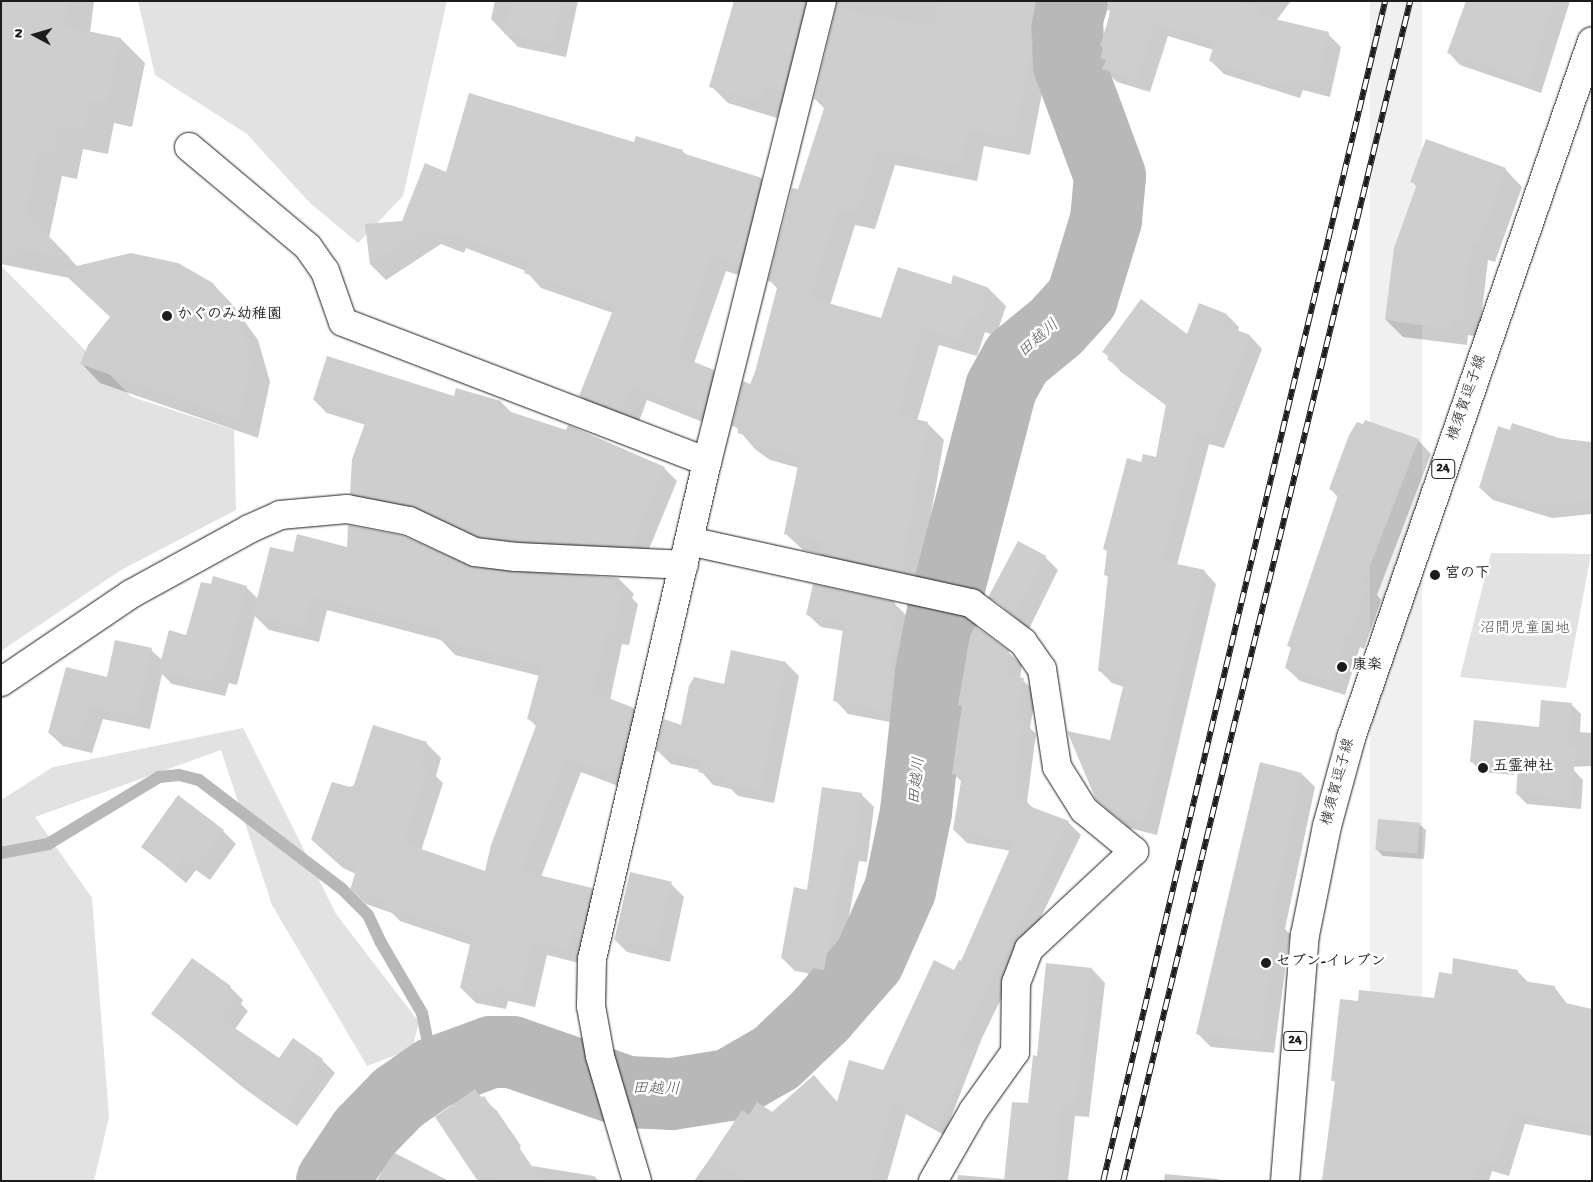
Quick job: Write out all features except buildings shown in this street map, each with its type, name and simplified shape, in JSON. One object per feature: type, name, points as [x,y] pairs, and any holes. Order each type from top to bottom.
[{"type":"street","points":[[637,1181],[600,1056],[591,1006],[592,958],[707,462],[822,1]]},
{"type":"street","name":"横須賀逗子線","points":[[1284,1181],[1299,992],[1310,901],[1351,738],[1592,41]]},
{"type":"street","points":[[189,147],[308,246],[325,270],[343,322],[707,462]]},
{"type":"street","points":[[1,682],[130,594],[248,529],[280,516],[347,508],[409,521],[475,552],[516,558],[686,553],[918,591],[971,603],[1023,642],[1042,670],[1057,767],[1084,810],[1134,851],[1029,949],[1016,982],[1016,1052],[973,1111],[933,1181]]},
{"type":"shaded area","points":[[1370,1],[1422,1],[1422,1181],[1370,1181]]},
{"type":"green space","points":[[138,1],[447,1],[403,196],[358,243],[309,202],[247,134],[155,75]]},
{"type":"green space","points":[[1,266],[132,397],[234,430],[236,510],[121,570],[1,651]]},
{"type":"green space","name":"沼間児童園地","points":[[1491,553],[1591,554],[1566,688],[1460,677]]},
{"type":"green space","points":[[243,728],[336,914],[419,1022],[412,1049],[367,1066],[272,905],[221,750],[35,817],[92,898],[109,1117],[94,1181],[1,1181],[1,800],[53,767]]},
{"type":"waterway","name":"田越川","points":[[332,1181],[364,1133],[398,1098],[434,1073],[491,1052],[512,1052],[627,1092],[672,1094],[729,1085],[776,1058],[821,1015],[869,960],[900,890],[916,812],[931,673],[943,611],[1001,388],[1017,359],[1056,327],[1082,298],[1106,220],[1110,176],[1069,65],[1067,19],[1072,1]]},
{"type":"waterway","points":[[1,853],[48,844],[159,777],[179,775],[199,780],[341,888],[368,915],[380,941],[422,1013],[434,1073]]},
{"type":"railway","points":[[1103,1181],[1385,1]]},
{"type":"railway","points":[[1123,1181],[1410,1]]},
{"type":"place","name":"かぐのみ幼稚園","points":[[167,316]]},
{"type":"place","name":"宮の下","points":[[1435,575]]},
{"type":"place","name":"康楽","points":[[1342,667]]},
{"type":"place","name":"五霊神社","points":[[1483,768]]},
{"type":"place","name":"セブン-イレブン","points":[[1266,963]]}]
